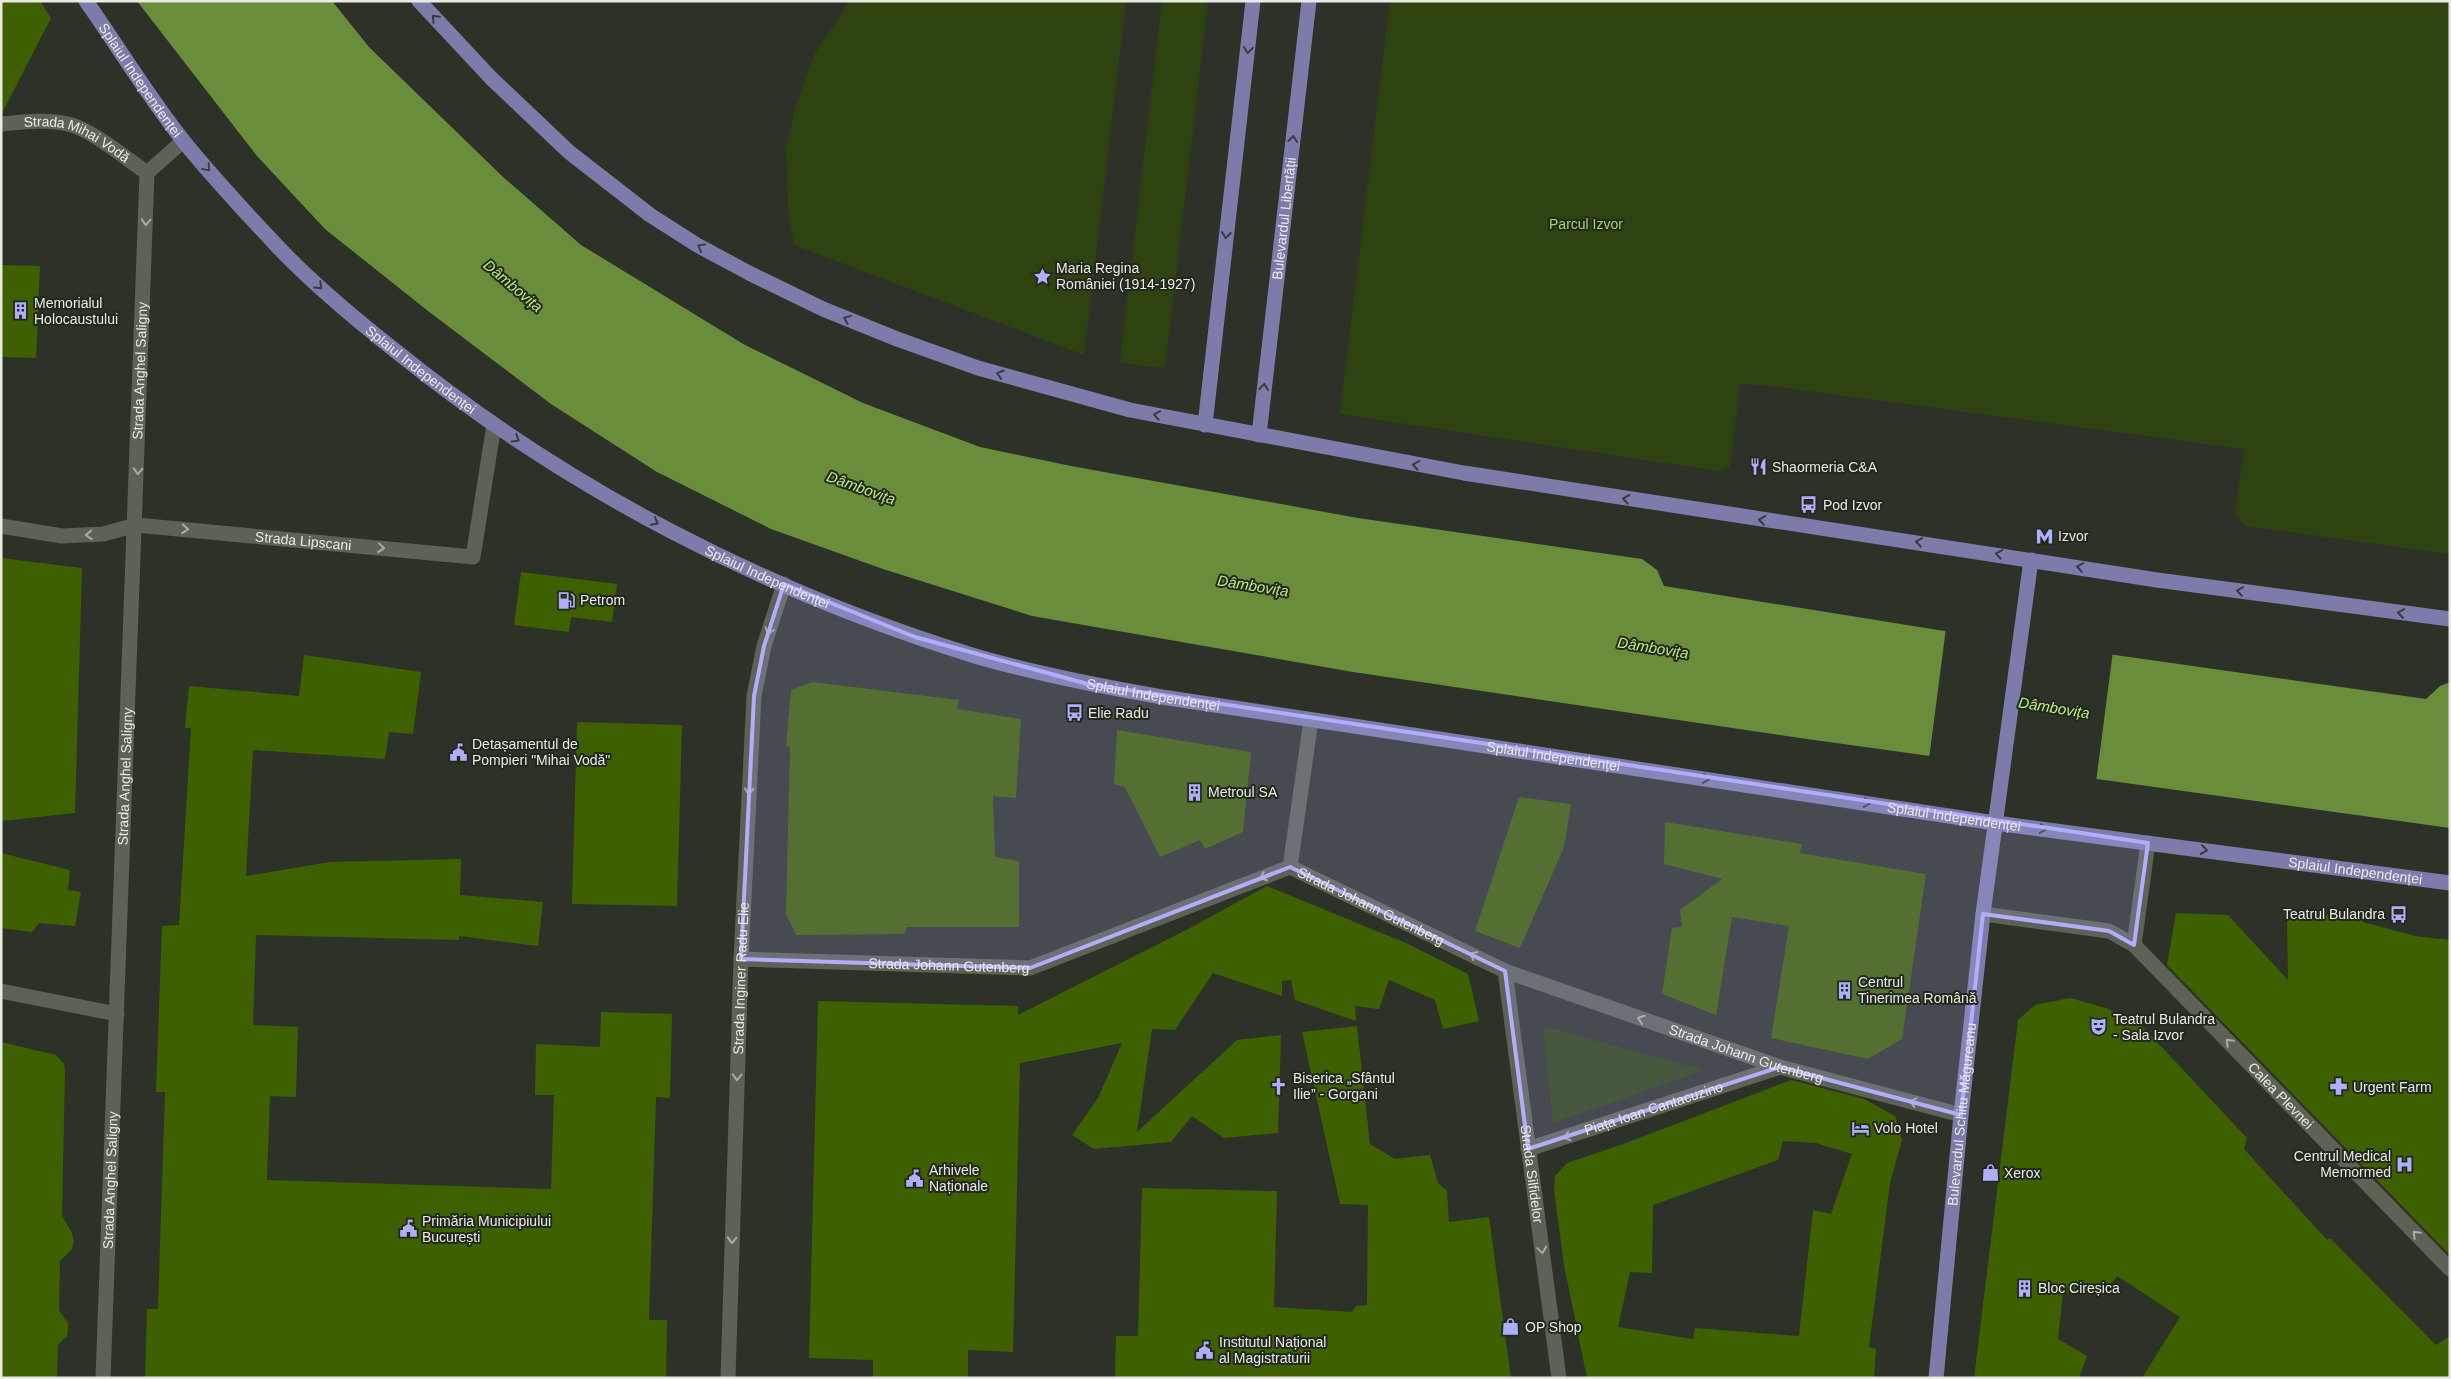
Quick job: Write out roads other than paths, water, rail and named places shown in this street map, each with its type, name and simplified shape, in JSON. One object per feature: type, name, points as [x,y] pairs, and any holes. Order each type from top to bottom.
[{"type":"main road","name":"Splaiul Independenței","points":[[86,1],[184,141],[274,243],[334,301],[439,386],[494,425],[623,505],[705,548],[784,584],[915,636],[1033,671],[1088,684],[1310,720],[1995,823],[2450,883]]},
{"type":"main road","points":[[419,1],[491,78],[569,152],[650,215],[696,245],[823,309],[897,339],[978,368],[1067,394],[1205,425],[1464,473],[2157,580],[2450,619]]},
{"type":"main road","points":[[1205,425],[1253,1]]},
{"type":"main road","name":"Bulevardul Libertății","points":[[1258,435],[1309,1]]},
{"type":"main road","name":"Bulevardul Schitu Măgureanu","points":[[1936,1378],[1960,1115],[1983,914],[2031,560]]},
{"type":"street","name":"Strada Mihai Vodă","points":[[1,124],[53,121],[70,124],[85,131],[148,173]]},
{"type":"street","points":[[148,173],[184,141]]},
{"type":"street","name":"Strada Anghel Saligny","points":[[104,1378],[148,173]]},
{"type":"street","name":"Strada Lipscani","points":[[1,526],[62,536],[103,534],[136,525],[473,557],[494,425]]},
{"type":"street","name":"Strada Inginer Radu Elie","points":[[728,1378],[741,959],[754,696],[764,646],[784,584]]},
{"type":"street","points":[[1290,867],[1310,720]]},
{"type":"street","points":[[2134,944],[2148,842]]},
{"type":"street","name":"Strada Johann Gutenberg","points":[[741,959],[1030,968],[1290,867],[1505,971],[1780,1067],[1960,1115]]},
{"type":"street","name":"Calea Plevnei","points":[[1983,914],[2109,931],[2134,944],[2450,1268]]},
{"type":"street","name":"Strada Silfidelor","points":[[1505,971],[1559,1378]]},
{"type":"street","points":[[1,991],[117,1014]]},
{"type":"street","name":"Piața Ioan Cantacuzino","points":[[1528,1149],[1780,1067]]},
{"type":"water","name":"Dâmbovița","points":[[137,1],[332,1],[369,47],[503,177],[581,245],[745,345],[863,403],[980,447],[1071,466],[1358,518],[1642,559],[1657,570],[1664,586],[1938,630],[2426,699],[2440,686],[2450,682],[2450,828],[1800,738],[1353,672],[1032,616],[883,569],[771,529],[657,472],[551,404],[428,311],[325,229],[257,156]]},
{"type":"place","name":"Maria Regina României (1914-1927)","points":[[1042,276]]},
{"type":"place","name":"Memorialul Holocaustului","points":[[20,311]]},
{"type":"place","name":"Shaormeria C&A","points":[[1758,467]]},
{"type":"place","name":"Pod Izvor","points":[[1809,505]]},
{"type":"place","name":"Izvor","points":[[2044,536]]},
{"type":"place","name":"Petrom","points":[[566,600]]},
{"type":"place","name":"Elie Radu","points":[[1074,713]]},
{"type":"place","name":"Detașamentul de Pompieri \"Mihai Vodă\"","points":[[458,752]]},
{"type":"place","name":"Metroul SA","points":[[1194,792]]},
{"type":"place","name":"Teatrul Bulandra","points":[[2399,914]]},
{"type":"place","name":"Centrul Tinerimea Română","points":[[1844,990]]},
{"type":"place","name":"Teatrul Bulandra - Sala Izvor","points":[[2099,1027]]},
{"type":"place","name":"Biserica „Sfântul Ilie” - Gorgani","points":[[1279,1086]]},
{"type":"place","name":"Urgent Farm","points":[[2339,1087]]},
{"type":"place","name":"Volo Hotel","points":[[1860,1128]]},
{"type":"place","name":"Centrul Medical Memormed","points":[[2405,1164]]},
{"type":"place","name":"Xerox","points":[[1990,1173]]},
{"type":"place","name":"Arhivele Naționale","points":[[915,1178]]},
{"type":"place","name":"Primăria Municipiului București","points":[[408,1229]]},
{"type":"place","name":"Bloc Cireșica","points":[[2024,1288]]},
{"type":"place","name":"OP Shop","points":[[1511,1327]]},
{"type":"place","name":"Institutul Național al Magistraturii","points":[[1205,1350]]},
{"type":"park label","name":"Parcul Izvor","points":[[1586,224]]}]
